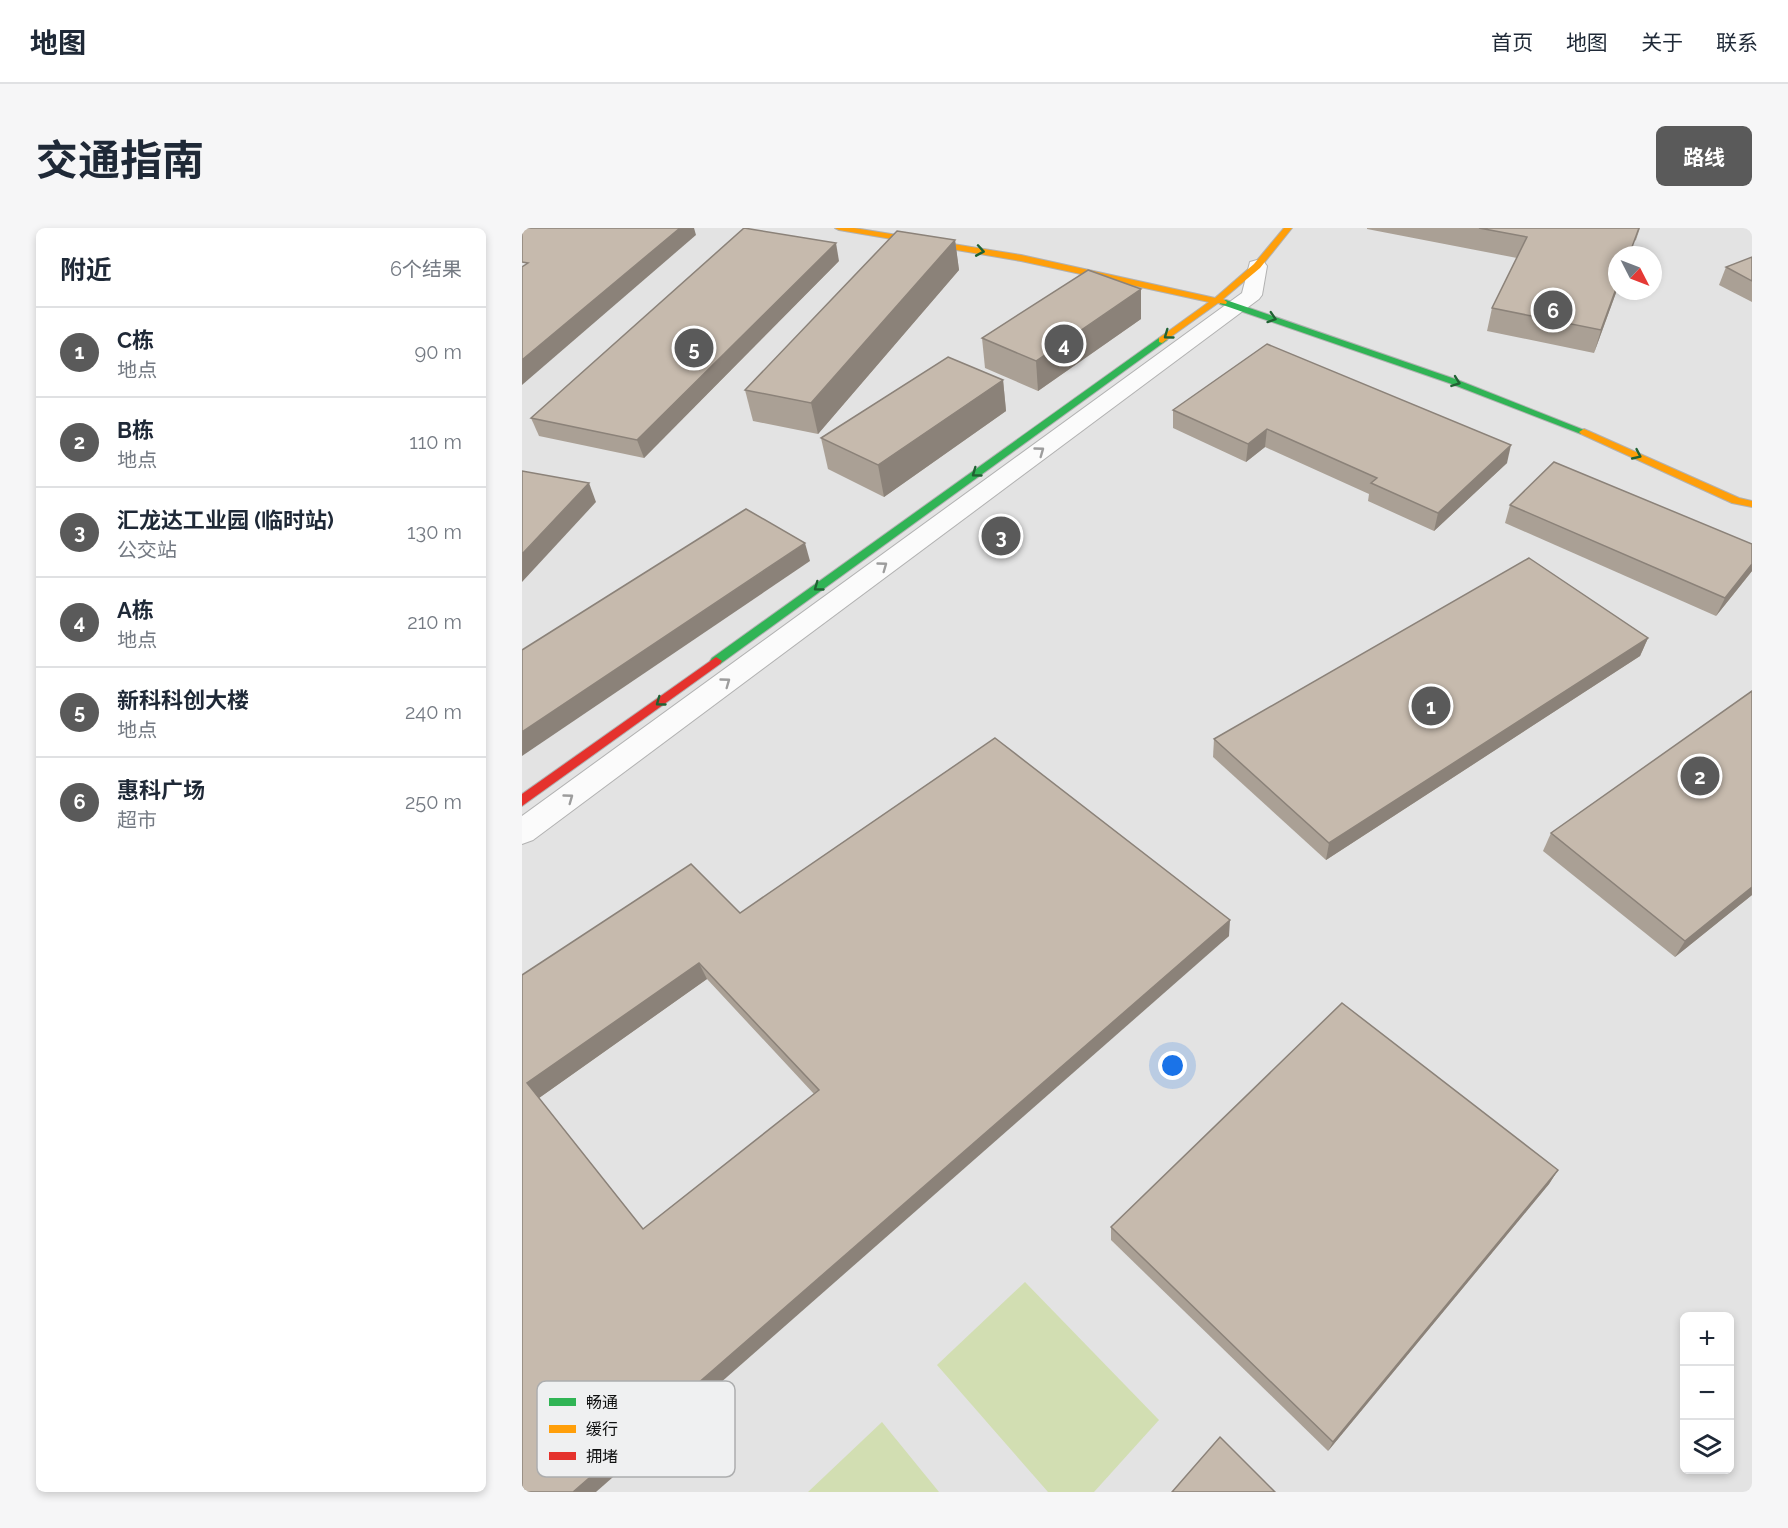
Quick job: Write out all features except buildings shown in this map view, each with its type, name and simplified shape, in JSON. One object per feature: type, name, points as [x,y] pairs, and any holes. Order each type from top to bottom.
[{"type":"street","points":[[840,228],[1239,298]]},
{"type":"street","points":[[924,228],[1057,252]]},
{"type":"street","points":[[522,832],[1239,298],[1257,266],[1288,228]]},
{"type":"street","points":[[1210,284],[1239,298],[1540,414],[1736,501],[1752,504]]},
{"type":"street","points":[[522,801],[1239,298]]},
{"type":"green space","points":[[1025,1282],[1159,1420],[1094,1492],[1048,1492],[937,1365]]},
{"type":"green space","points":[[882,1422],[939,1492],[808,1492]]},
{"type":"traffic: fast","points":[[1223,302],[1452,381],[1584,432]]},
{"type":"traffic: fast","points":[[716,661],[1162,340]]},
{"type":"traffic: slow","points":[[839,228],[1021,258],[1223,302]]},
{"type":"traffic: slow","points":[[1162,340],[1232,289],[1257,266],[1288,228]]},
{"type":"traffic: slow","points":[[1584,432],[1736,501],[1752,504]]},
{"type":"traffic: jam","points":[[522,801],[716,661]]},
{"type":"place","name":"惠科广场","points":[[1553,310]]},
{"type":"place","name":"A栋","points":[[1064,344]]},
{"type":"place","name":"新科科创大楼","points":[[694,348]]},
{"type":"place","name":"汇龙达工业园 (临时站)","points":[[1001,536]]},
{"type":"place","name":"C栋","points":[[1431,706]]},
{"type":"place","name":"B栋","points":[[1700,776]]}]
